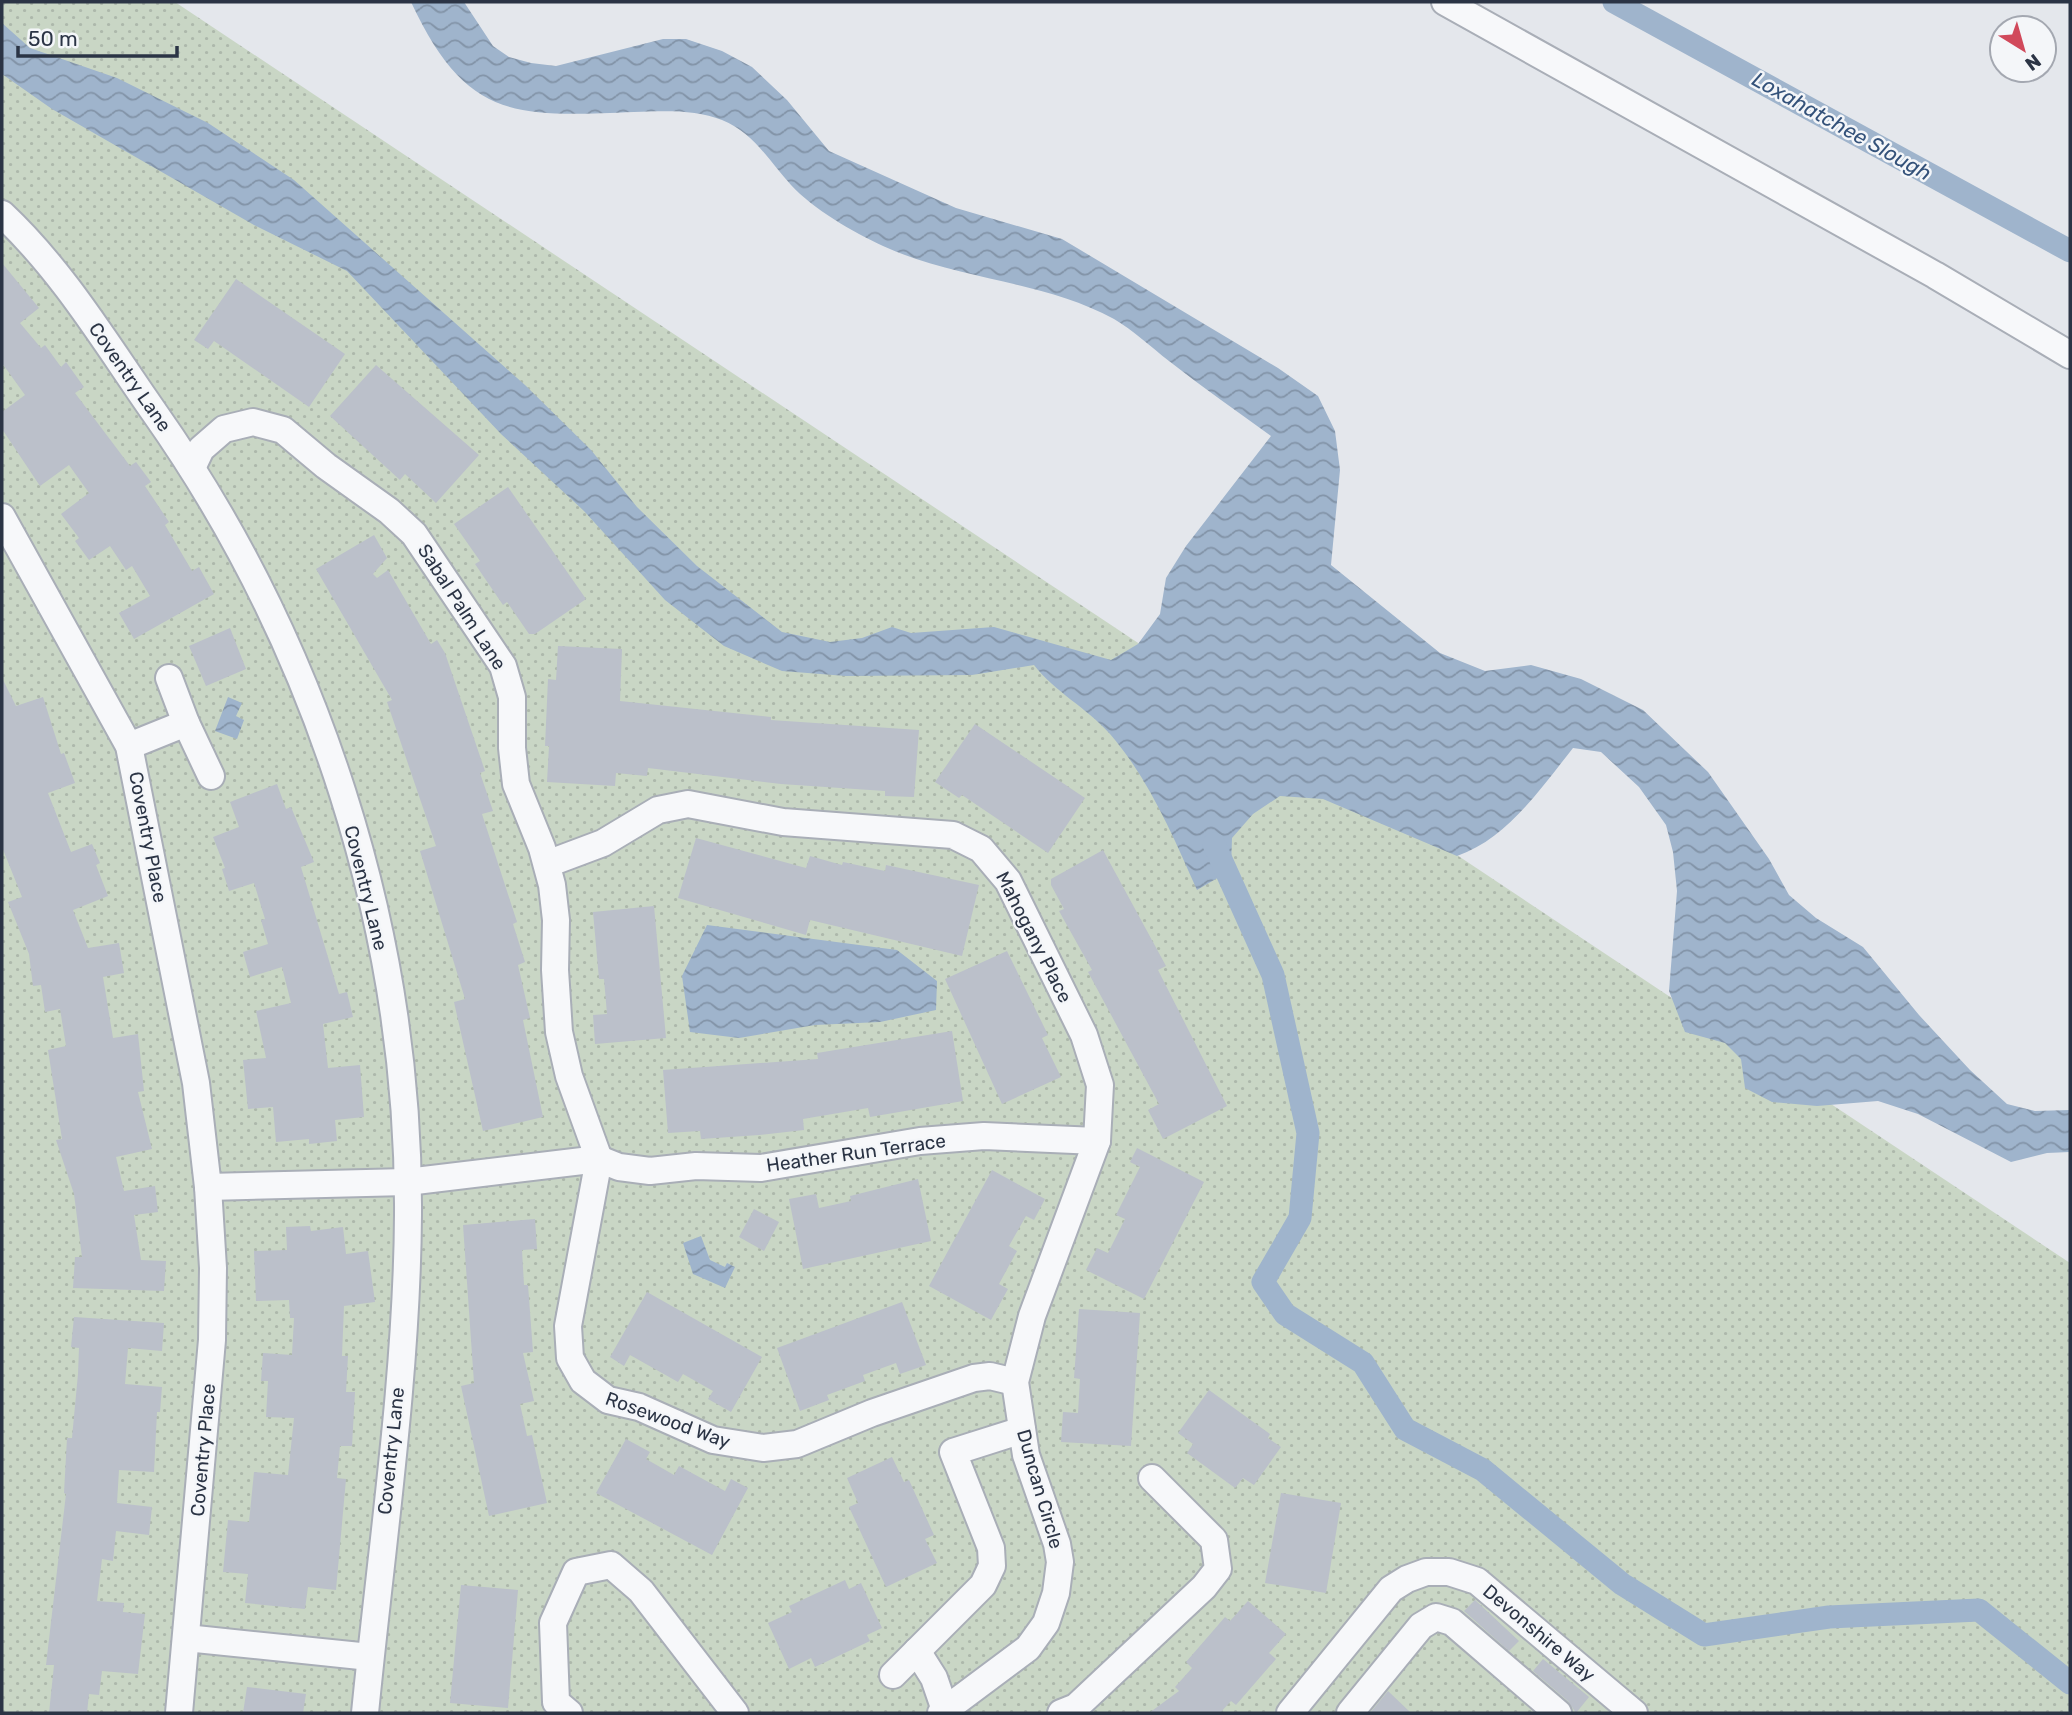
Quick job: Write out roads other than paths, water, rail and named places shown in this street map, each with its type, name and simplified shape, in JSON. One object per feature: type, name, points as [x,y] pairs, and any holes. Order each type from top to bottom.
[{"type":"street","points":[[1445,2],[1935,275],[2070,355]]},
{"type":"street","name":"Coventry Lane","points":[[2,215],[55,271],[192,468],[245,560],[282,635],[314,712],[342,792],[365,873],[383,955],[396,1037],[407,1182],[404,1320],[365,1713]]},
{"type":"street","name":"Sabal Palm Lane","points":[[192,468],[201,449],[224,429],[246,422],[268,424],[283,430],[326,466],[389,511],[414,534],[503,666],[512,697],[512,748],[516,784],[547,864],[556,920],[555,981],[559,1031],[569,1076],[599,1159]]},
{"type":"street","name":"Coventry Place","points":[[2,517],[129,746],[177,978],[195,1083],[208,1187],[213,1268],[212,1340],[179,1713]]},
{"type":"street","points":[[169,678],[186,723],[211,776]]},
{"type":"street","points":[[129,746],[186,723]]},
{"type":"street","name":"Mahogany Place","points":[[547,864],[603,843],[658,810],[688,804],[783,822],[937,832],[968,841],[993,859],[1008,881],[1087,1043],[1100,1085],[1097,1140],[1032,1316],[1015,1382]]},
{"type":"street","name":"Heather Run Terrace","points":[[407,1182],[599,1159],[619,1167],[650,1171],[696,1166],[761,1168],[920,1141],[984,1136],[1097,1140]]},
{"type":"street","name":"Rosewood Way","points":[[599,1159],[567,1342],[570,1357],[583,1381],[608,1399],[639,1407],[713,1440],[764,1448],[797,1444],[884,1408],[974,1378],[990,1376],[1015,1382]]},
{"type":"street","points":[[208,1187],[407,1182]]},
{"type":"street","name":"Duncan Circle","points":[[943,1712],[1028,1648],[1046,1623],[1056,1593],[1060,1562],[1057,1544],[1051,1520],[1032,1476],[1015,1382]]},
{"type":"street","points":[[893,1675],[983,1585],[992,1566],[991,1548],[953,1452],[1022,1430]]},
{"type":"street","points":[[1061,1713],[1076,1707],[1204,1587],[1218,1569],[1214,1540],[1152,1478]]},
{"type":"street","points":[[569,1713],[556,1702],[553,1623],[576,1572],[611,1565],[640,1591],[733,1712]]},
{"type":"street","name":"Devonshire Way","points":[[1290,1713],[1384,1596],[1406,1579],[1426,1572],[1449,1572],[1477,1581],[1618,1709]]},
{"type":"street","points":[[1350,1713],[1421,1626],[1436,1617],[1452,1622],[1558,1713]]},
{"type":"street","points":[[186,1639],[370,1657]]},
{"type":"street","points":[[918,1651],[934,1678],[943,1712]]},
{"type":"water","points":[[411,2],[464,2],[493,46],[509,57],[531,63],[556,66],[663,39],[686,39],[722,51],[752,67],[787,100],[829,151],[956,208],[1062,239],[1278,368],[1318,396],[1335,431],[1340,470],[1331,565],[1440,653],[1485,671],[1531,665],[1581,679],[1643,710],[1708,772],[1769,859],[1789,895],[1816,918],[1863,947],[1919,1015],[1970,1070],[2007,1104],[2035,1111],[2070,1110],[2070,1152],[2047,1153],[2011,1162],[1918,1114],[1878,1101],[1817,1106],[1772,1102],[1745,1088],[1741,1059],[1725,1043],[1685,1032],[1669,991],[1677,891],[1673,852],[1666,825],[1639,787],[1601,752],[1573,748],[1522,811],[1507,825],[1492,838],[1457,856],[1323,799],[1280,796],[1253,814],[1232,838],[1231,870],[1197,890],[1159,809],[1124,751],[1101,725],[1052,684],[1034,665],[972,675],[846,676],[782,671],[724,646],[665,600],[584,511],[501,434],[347,271],[254,225],[52,109],[2,74],[2,23],[30,48],[117,78],[208,123],[294,180],[525,385],[591,450],[637,507],[697,566],[782,632],[830,642],[862,638],[892,627],[911,633],[994,627],[1111,660],[1138,644],[1160,614],[1166,578],[1186,546],[1271,436],[1114,319],[1058,296],[911,257],[847,227],[800,194],[752,140],[722,120],[701,114],[656,111],[557,114],[526,111],[498,103],[474,90],[452,70],[431,41]]},
{"type":"water","points":[[228,697],[242,703],[236,716],[244,720],[237,739],[215,731]]},
{"type":"water","points":[[707,925],[897,950],[937,981],[936,1010],[880,1022],[815,1025],[739,1038],[690,1032],[682,976]]},
{"type":"water","points":[[701,1236],[710,1260],[725,1267],[727,1263],[735,1267],[725,1288],[693,1274],[683,1243]]},
{"type":"waterway","name":"Loxahatchee Slough","points":[[1614,2],[2070,251]]},
{"type":"waterway","points":[[1214,844],[1273,975],[1308,1133],[1300,1218],[1263,1282],[1285,1314],[1363,1363],[1405,1429],[1483,1470],[1622,1584],[1704,1635],[1829,1617],[1979,1610],[2070,1683]]}]
